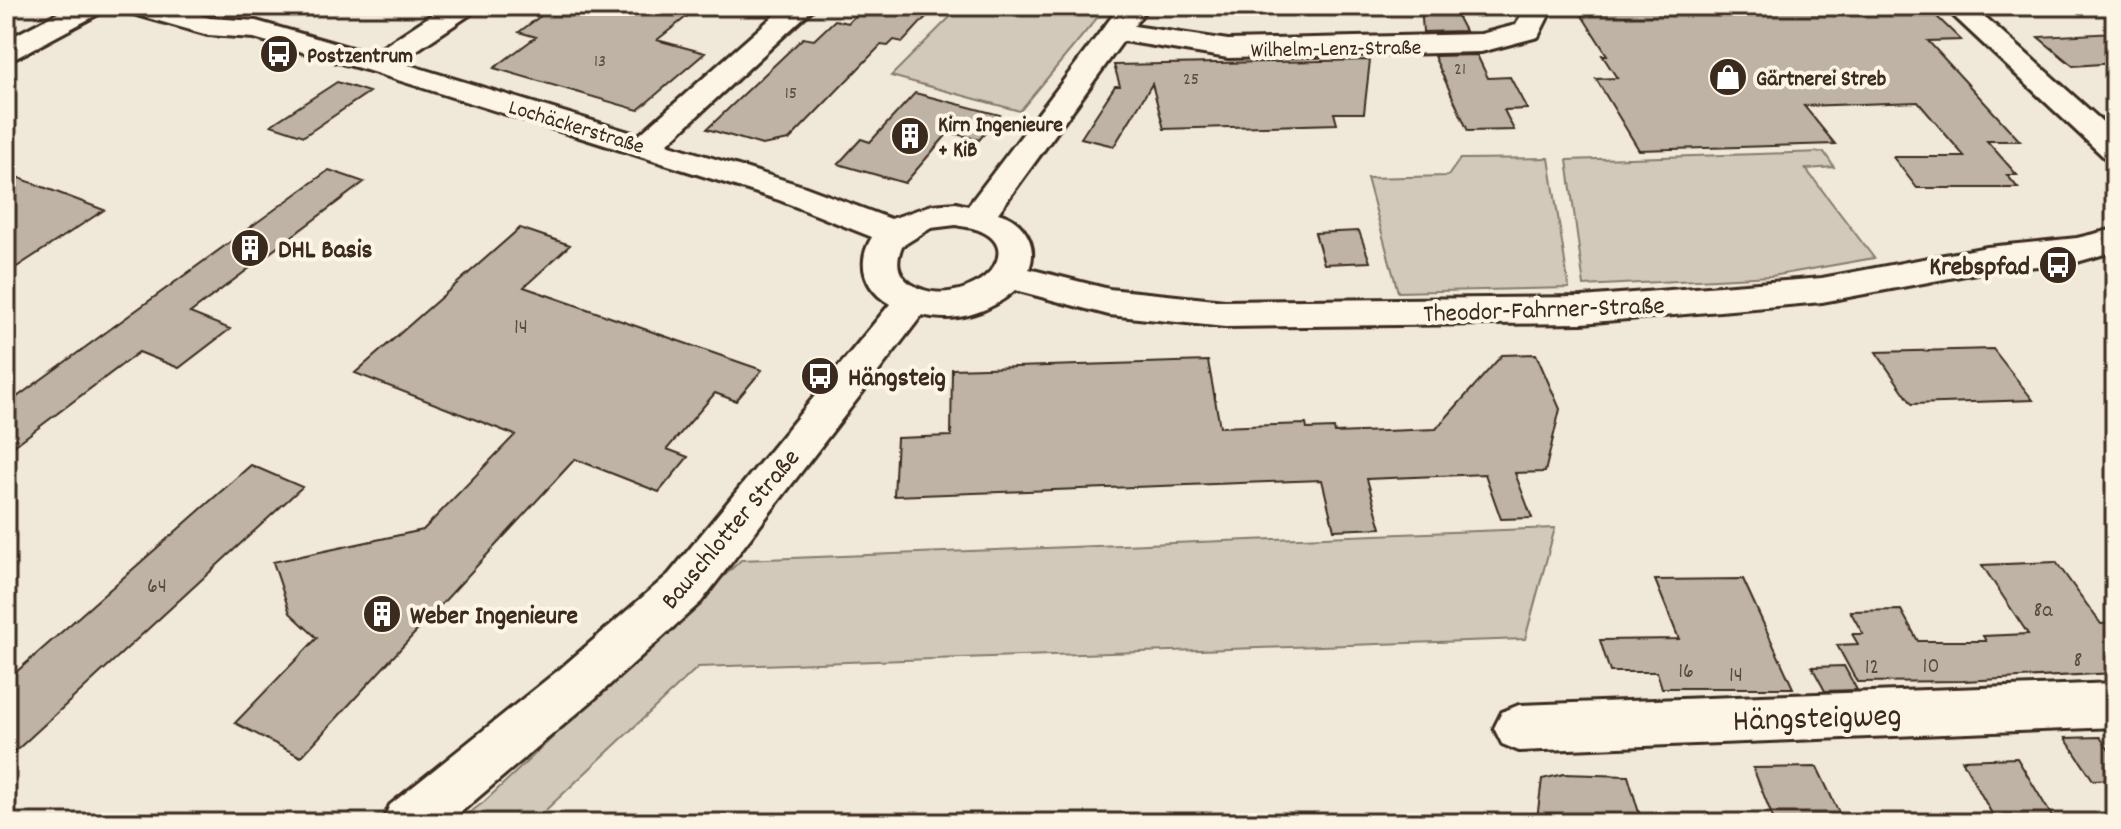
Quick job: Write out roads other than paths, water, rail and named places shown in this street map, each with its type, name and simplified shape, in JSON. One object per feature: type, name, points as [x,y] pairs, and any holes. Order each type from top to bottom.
[{"type":"street","points":[[6,52],[92,6]]},
{"type":"street","name":"Lochäckerstraße","points":[[137,6],[208,26],[256,30],[376,64],[791,193],[894,233]]},
{"type":"street","name":"Lochäckerstraße","points":[[211,6],[235,15],[256,30]]},
{"type":"street","points":[[376,64],[464,6]]},
{"type":"street","points":[[646,146],[802,6]]},
{"type":"street","name":"Wilhelm-Lenz-Straße","points":[[1126,18],[1183,44],[1228,49],[1481,43],[1528,31],[1535,15],[1534,6]]},
{"type":"street","points":[[1957,6],[2115,150]]},
{"type":"street","points":[[977,217],[1126,18]]},
{"type":"street","points":[[935,215],[977,217],[1002,228],[1013,240],[1017,262],[1010,276],[991,293],[963,303],[942,305],[914,300],[891,287],[881,270],[881,252],[894,233],[916,220],[935,215]]},
{"type":"street","name":"Theodor-Fahrner-Straße","points":[[1010,276],[1109,302],[1225,314],[1582,310],[1822,290],[1987,259],[2077,250],[2115,240]]},
{"type":"street","name":"Theodor-Fahrner-Straße","points":[[2077,250],[2115,256]]},
{"type":"street","name":"Bauschlotter Straße","points":[[408,823],[577,684],[685,588],[914,300]]},
{"type":"street","name":"Hängsteigweg","points":[[1519,728],[2115,705]]},
{"type":"place","name":"Postzentrum","points":[[279,54]]},
{"type":"place","name":"Gärtnerei Streb","points":[[1728,77]]},
{"type":"place","name":"Kirn Ingenieure + KiB","points":[[910,136]]},
{"type":"place","name":"DHL Basis","points":[[250,248]]},
{"type":"place","name":"Krebspfad","points":[[2058,265]]},
{"type":"place","name":"Hängsteig","points":[[820,376]]},
{"type":"place","name":"Weber Ingenieure","points":[[382,614]]}]
